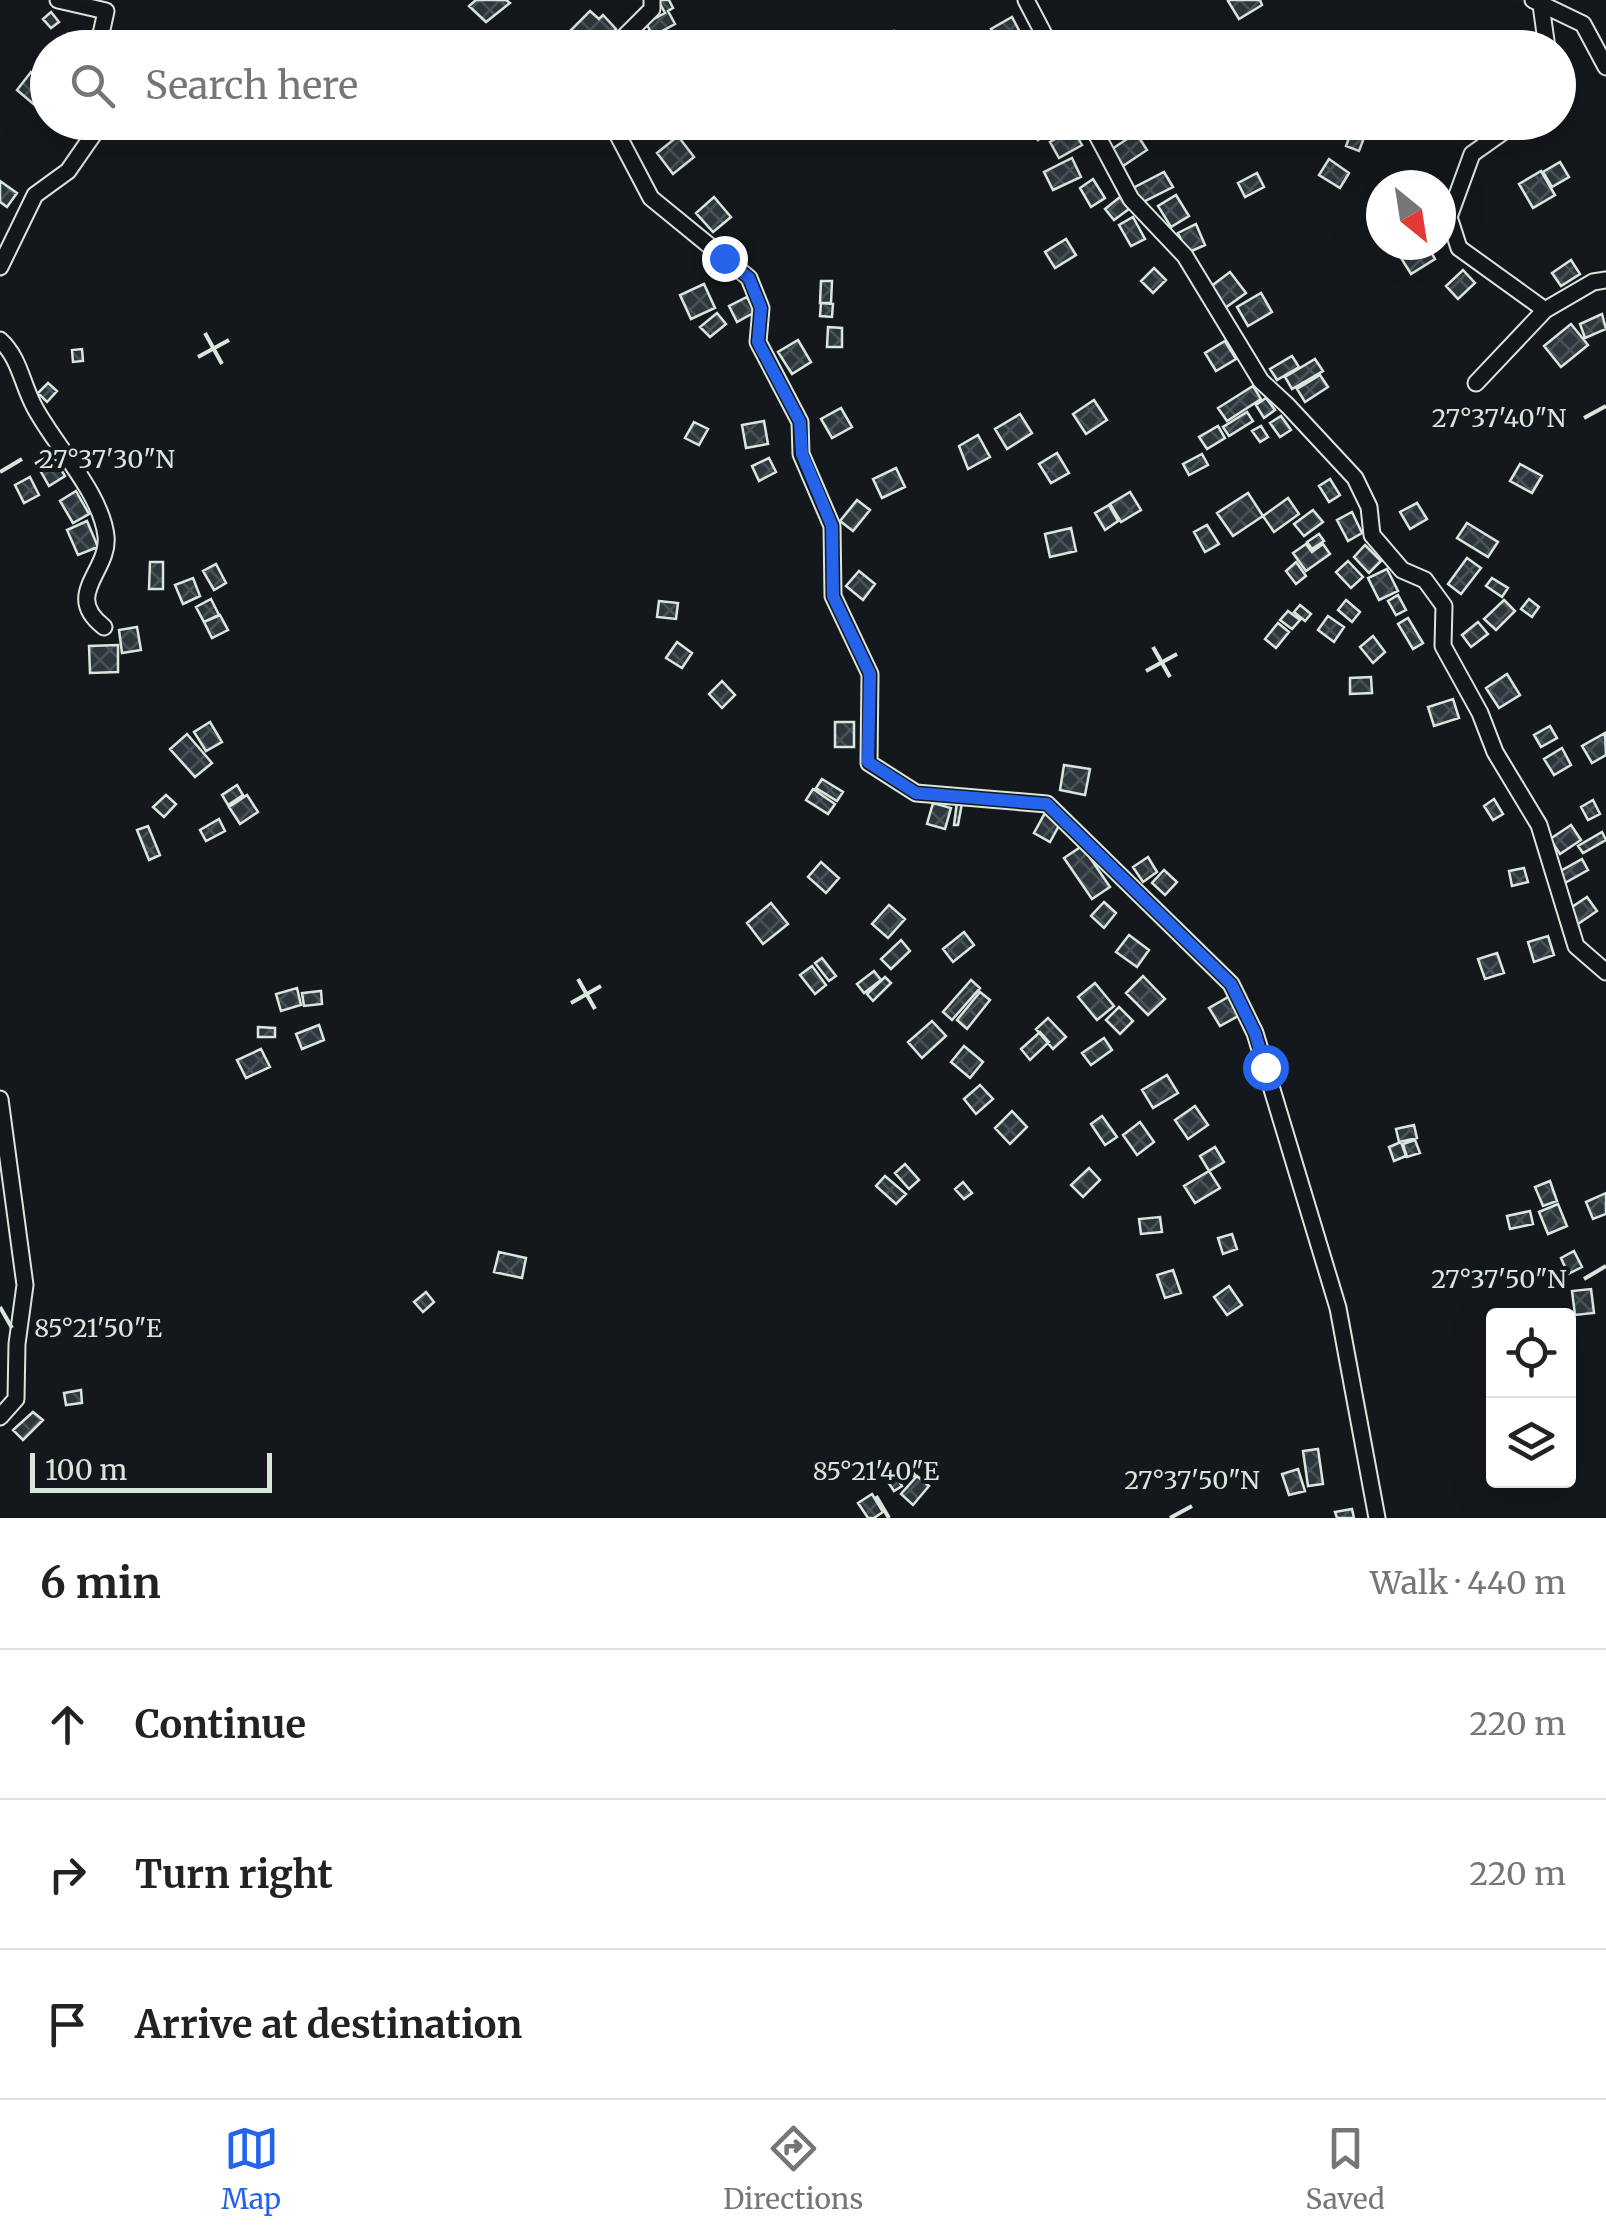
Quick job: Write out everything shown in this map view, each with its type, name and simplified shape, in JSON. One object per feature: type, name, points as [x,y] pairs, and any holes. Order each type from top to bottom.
[{"type":"street","points":[[58,0],[106,10],[102,30]]},
{"type":"street","points":[[631,30],[652,9],[652,0]]},
{"type":"street","points":[[1026,0],[1042,30]]},
{"type":"street","points":[[1537,3],[1543,30]]},
{"type":"street","points":[[1537,3],[1583,24],[1606,67]]},
{"type":"street","points":[[0,267],[35,195],[68,171],[90,140]]},
{"type":"street","points":[[620,140],[651,198],[749,278],[761,308],[758,342],[800,422],[802,454],[832,526],[833,596],[870,674],[868,762],[916,793],[1047,804],[1231,984],[1255,1033],[1338,1308],[1377,1518]]},
{"type":"street","points":[[1100,140],[1131,199],[1185,256],[1261,382],[1355,478],[1369,507],[1372,535],[1402,570],[1425,580],[1444,606],[1442,646],[1480,712],[1495,752],[1540,825],[1576,946],[1606,972]]},
{"type":"street","points":[[1492,140],[1472,154],[1449,218],[1460,248],[1544,310]]},
{"type":"street","points":[[1476,383],[1544,310],[1592,282],[1606,280]]},
{"type":"street","points":[[0,340],[15,360],[27,394],[101,515],[107,542],[87,592],[90,614],[104,626]]},
{"type":"street","points":[[0,1100],[25,1285],[16,1399],[0,1416]]},
{"type":"building","points":[[476,0],[510,3],[486,22],[469,6]]},
{"type":"building","points":[[658,0],[669,0],[673,8],[668,11],[675,24],[664,30],[650,30],[646,23],[665,13]]},
{"type":"building","points":[[1230,0],[1260,0],[1262,5],[1239,19]]},
{"type":"building","points":[[590,11],[599,19],[603,15],[616,29],[615,30],[571,30]]},
{"type":"building","points":[[51,12],[59,22],[51,28],[43,19]]},
{"type":"building","points":[[1012,17],[1019,30],[992,30]]},
{"type":"building","points":[[30,73],[30,101],[17,90]]},
{"type":"building","points":[[673,140],[681,140],[694,157],[673,174],[657,153]]},
{"type":"building","points":[[1079,140],[1082,145],[1059,158],[1050,142]]},
{"type":"building","points":[[1126,140],[1141,140],[1147,150],[1120,168],[1109,151]]},
{"type":"building","points":[[1348,140],[1363,140],[1359,151],[1346,146]]},
{"type":"building","points":[[1072,158],[1081,177],[1053,190],[1044,172]]},
{"type":"building","points":[[1329,159],[1349,173],[1340,188],[1319,175]]},
{"type":"building","points":[[1560,162],[1569,177],[1552,187],[1543,172]]},
{"type":"building","points":[[1541,171],[1555,195],[1533,208],[1519,184]]},
{"type":"building","points":[[1164,172],[1173,187],[1141,203],[1133,188]]},
{"type":"building","points":[[1257,173],[1264,187],[1245,197],[1238,183]]},
{"type":"building","points":[[1093,179],[1105,198],[1091,207],[1080,188]]},
{"type":"building","points":[[0,181],[17,193],[7,207],[0,202]]},
{"type":"building","points":[[1176,195],[1189,216],[1171,227],[1158,206]]},
{"type":"building","points":[[714,197],[731,217],[713,232],[696,213]]},
{"type":"building","points":[[1120,197],[1129,209],[1114,220],[1105,209]]},
{"type":"building","points":[[1133,217],[1145,239],[1131,246],[1119,225]]},
{"type":"building","points":[[1196,224],[1205,245],[1187,253],[1178,233]]},
{"type":"building","points":[[1066,239],[1076,255],[1055,268],[1045,252]]},
{"type":"building","points":[[1402,260],[1433,260],[1411,274]]},
{"type":"building","points":[[1571,260],[1580,274],[1561,286],[1552,273]]},
{"type":"building","points":[[1154,268],[1166,280],[1153,293],[1141,281]]},
{"type":"building","points":[[1463,270],[1475,283],[1458,299],[1446,286]]},
{"type":"building","points":[[1230,272],[1246,293],[1225,308],[1210,287]]},
{"type":"building","points":[[821,281],[832,281],[831,303],[820,303]]},
{"type":"building","points":[[704,284],[715,308],[691,319],[680,295]]},
{"type":"building","points":[[1261,293],[1272,312],[1248,326],[1237,307]]},
{"type":"building","points":[[747,297],[755,312],[737,322],[729,306]]},
{"type":"building","points":[[821,303],[833,304],[832,317],[820,316]]},
{"type":"building","points":[[717,313],[726,324],[710,337],[700,327]]},
{"type":"building","points":[[1602,314],[1606,329],[1585,338],[1580,324]]},
{"type":"building","points":[[1571,324],[1588,345],[1561,367],[1544,346]]},
{"type":"building","points":[[828,327],[842,328],[842,347],[827,347]]},
{"type":"building","points":[[798,340],[811,362],[792,374],[778,352]]},
{"type":"building","points":[[1225,341],[1236,359],[1216,371],[1205,353]]},
{"type":"building","points":[[82,349],[83,361],[73,362],[72,350]]},
{"type":"building","points":[[1292,356],[1299,367],[1277,380],[1270,369]]},
{"type":"building","points":[[1315,359],[1323,371],[1292,389],[1285,377]]},
{"type":"building","points":[[1320,375],[1328,387],[1305,402],[1297,389]]},
{"type":"building","points":[[48,383],[57,391],[47,402],[38,393]]},
{"type":"building","points":[[1253,386],[1261,399],[1227,421],[1218,408]]},
{"type":"building","points":[[1266,398],[1275,410],[1264,418],[1256,405]]},
{"type":"building","points":[[1094,400],[1107,420],[1086,434],[1073,414]]},
{"type":"building","points":[[841,408],[852,427],[832,438],[821,419]]},
{"type":"building","points":[[1247,412],[1253,421],[1229,436],[1223,427]]},
{"type":"building","points":[[1020,414],[1032,433],[1007,449],[995,429]]},
{"type":"building","points":[[1281,416],[1291,430],[1280,437],[1270,423]]},
{"type":"building","points":[[764,421],[768,444],[746,448],[742,425]]},
{"type":"building","points":[[694,422],[708,429],[699,445],[685,438]]},
{"type":"building","points":[[1218,426],[1225,438],[1207,449],[1199,437]]},
{"type":"building","points":[[1261,426],[1268,437],[1260,442],[1252,431]]},
{"type":"building","points":[[978,435],[990,457],[968,469],[959,446]]},
{"type":"building","points":[[1057,453],[1069,473],[1051,483],[1039,464]]},
{"type":"building","points":[[52,454],[65,476],[49,486],[36,463]]},
{"type":"building","points":[[1202,454],[1208,465],[1189,475],[1183,464]]},
{"type":"building","points":[[769,458],[776,472],[759,481],[752,466]]},
{"type":"building","points":[[1520,464],[1542,476],[1532,493],[1510,481]]},
{"type":"building","points":[[896,468],[905,487],[882,498],[873,479]]},
{"type":"building","points":[[30,477],[39,495],[24,503],[15,485]]},
{"type":"building","points":[[1330,479],[1340,495],[1329,502],[1319,486]]},
{"type":"building","points":[[76,491],[89,514],[73,523],[60,501]]},
{"type":"building","points":[[1130,492],[1141,510],[1121,522],[1110,504]]},
{"type":"building","points":[[1248,493],[1263,516],[1233,536],[1217,513]]},
{"type":"building","points":[[1288,498],[1299,514],[1274,532],[1263,516]]},
{"type":"building","points":[[857,500],[870,510],[853,531],[840,521]]},
{"type":"building","points":[[1417,503],[1427,519],[1410,529],[1400,512]]},
{"type":"building","points":[[1109,505],[1118,521],[1105,530],[1095,513]]},
{"type":"building","points":[[1313,510],[1323,522],[1304,536],[1294,524]]},
{"type":"building","points":[[1352,512],[1362,533],[1348,541],[1337,520]]},
{"type":"building","points":[[87,521],[98,547],[78,555],[67,530]]},
{"type":"building","points":[[1467,523],[1498,542],[1488,557],[1457,538]]},
{"type":"building","points":[[1207,525],[1219,544],[1205,552],[1194,532]]},
{"type":"building","points":[[1071,528],[1076,551],[1050,557],[1045,534]]},
{"type":"building","points":[[1319,534],[1324,541],[1312,549],[1307,542]]},
{"type":"building","points":[[1306,544],[1312,552],[1323,544],[1330,554],[1306,571],[1293,553]]},
{"type":"building","points":[[1365,545],[1381,561],[1369,573],[1354,557]]},
{"type":"building","points":[[1467,558],[1481,568],[1461,594],[1448,584]]},
{"type":"building","points":[[1348,561],[1363,577],[1351,588],[1336,572]]},
{"type":"building","points":[[150,562],[163,562],[163,589],[149,589]]},
{"type":"building","points":[[1296,562],[1306,576],[1296,584],[1286,571]]},
{"type":"building","points":[[216,564],[226,583],[214,590],[203,571]]},
{"type":"building","points":[[1387,569],[1398,591],[1379,600],[1368,578]]},
{"type":"building","points":[[859,571],[875,584],[863,600],[846,586]]},
{"type":"building","points":[[193,578],[200,596],[183,604],[175,585]]},
{"type":"building","points":[[1492,578],[1508,588],[1502,597],[1486,586]]},
{"type":"building","points":[[1398,595],[1406,610],[1396,615],[1388,601]]},
{"type":"building","points":[[211,599],[219,615],[204,622],[196,607]]},
{"type":"building","points":[[1529,599],[1539,607],[1532,617],[1521,609]]},
{"type":"building","points":[[1346,600],[1360,612],[1352,622],[1338,610]]},
{"type":"building","points":[[1504,600],[1515,611],[1496,630],[1484,619]]},
{"type":"building","points":[[659,601],[678,603],[676,619],[657,617]]},
{"type":"building","points":[[1300,605],[1311,614],[1305,621],[1294,612]]},
{"type":"building","points":[[1288,611],[1300,620],[1292,629],[1280,620]]},
{"type":"building","points":[[220,615],[228,630],[212,638],[204,622]]},
{"type":"building","points":[[1328,616],[1344,627],[1334,642],[1318,630]]},
{"type":"building","points":[[1408,618],[1423,643],[1413,649],[1398,624]]},
{"type":"building","points":[[1478,622],[1488,634],[1471,647],[1462,635]]},
{"type":"building","points":[[1278,623],[1289,632],[1276,648],[1265,639]]},
{"type":"building","points":[[137,627],[141,650],[122,653],[119,630]]},
{"type":"building","points":[[1373,636],[1385,652],[1373,663],[1360,647]]},
{"type":"building","points":[[677,642],[692,653],[682,668],[666,658]]},
{"type":"building","points":[[118,645],[118,672],[90,673],[89,646]]},
{"type":"building","points":[[1507,674],[1520,695],[1499,708],[1486,688]]},
{"type":"building","points":[[1371,677],[1372,693],[1350,694],[1350,678]]},
{"type":"building","points":[[722,681],[735,695],[722,708],[709,694]]},
{"type":"building","points":[[1453,699],[1459,718],[1434,726],[1428,707]]},
{"type":"building","points":[[210,722],[222,742],[206,751],[194,732]]},
{"type":"building","points":[[835,722],[854,722],[854,747],[835,747]]},
{"type":"building","points":[[1550,726],[1557,738],[1541,747],[1534,735]]},
{"type":"building","points":[[1605,733],[1606,755],[1592,763],[1582,746]]},
{"type":"building","points":[[187,734],[212,763],[195,777],[170,749]]},
{"type":"building","points":[[1562,748],[1571,765],[1554,775],[1544,759]]},
{"type":"building","points":[[1064,765],[1090,769],[1085,795],[1060,790]]},
{"type":"building","points":[[822,779],[843,792],[837,801],[816,788]]},
{"type":"building","points":[[237,785],[243,795],[228,805],[222,795]]},
{"type":"building","points":[[813,789],[835,804],[828,814],[806,800]]},
{"type":"building","points":[[166,795],[176,804],[164,817],[153,807]]},
{"type":"building","points":[[247,795],[258,812],[240,824],[229,807]]},
{"type":"building","points":[[1494,799],[1503,814],[1493,820],[1484,806]]},
{"type":"building","points":[[1593,800],[1600,814],[1588,820],[1581,807]]},
{"type":"building","points":[[957,802],[962,803],[958,825],[954,825]]},
{"type":"building","points":[[933,803],[951,808],[945,829],[927,824]]},
{"type":"building","points":[[1046,811],[1062,820],[1050,842],[1034,833]]},
{"type":"building","points":[[219,819],[225,831],[206,841],[200,830]]},
{"type":"building","points":[[1571,825],[1581,840],[1560,854],[1550,839]]},
{"type":"building","points":[[148,826],[160,855],[149,860],[137,830]]},
{"type":"building","points":[[1602,832],[1606,840],[1583,853],[1578,846]]},
{"type":"building","points":[[1082,846],[1110,887],[1092,899],[1064,858]]},
{"type":"building","points":[[1148,857],[1157,872],[1143,882],[1133,867]]},
{"type":"building","points":[[1582,859],[1588,870],[1563,884],[1557,873]]},
{"type":"building","points":[[821,862],[839,878],[826,893],[808,877]]},
{"type":"building","points":[[1524,868],[1528,882],[1512,886],[1509,871]]},
{"type":"building","points":[[1164,870],[1177,882],[1165,895],[1152,883]]},
{"type":"building","points":[[1587,897],[1597,911],[1578,924],[1569,909]]},
{"type":"building","points":[[1104,902],[1116,913],[1104,928],[1091,916]]},
{"type":"building","points":[[771,903],[788,924],[763,944],[747,923]]},
{"type":"building","points":[[889,905],[905,919],[888,938],[872,924]]},
{"type":"building","points":[[964,932],[974,945],[953,962],[943,949]]},
{"type":"building","points":[[1129,935],[1149,950],[1137,967],[1116,952]]},
{"type":"building","points":[[1548,936],[1554,955],[1534,962],[1528,942]]},
{"type":"building","points":[[901,940],[910,951],[891,969],[881,959]]},
{"type":"building","points":[[1497,953],[1504,973],[1485,979],[1478,959]]},
{"type":"building","points":[[822,958],[836,976],[829,981],[815,963]]},
{"type":"building","points":[[812,966],[826,985],[815,994],[800,975]]},
{"type":"building","points":[[874,971],[881,980],[864,993],[857,984]]},
{"type":"building","points":[[1143,976],[1165,999],[1148,1015],[1126,993]]},
{"type":"building","points":[[885,977],[891,983],[873,1001],[867,994]]},
{"type":"building","points":[[971,980],[980,988],[952,1020],[943,1012]]},
{"type":"building","points":[[1095,983],[1114,1006],[1097,1020],[1078,997]]},
{"type":"building","points":[[297,988],[301,1005],[281,1011],[276,994]]},
{"type":"building","points":[[321,991],[322,1004],[304,1006],[302,993]]},
{"type":"building","points":[[980,992],[990,1000],[967,1029],[957,1020]]},
{"type":"building","points":[[1230,996],[1240,1015],[1220,1026],[1209,1008]]},
{"type":"building","points":[[1119,1007],[1133,1021],[1120,1034],[1106,1020]]},
{"type":"building","points":[[1048,1018],[1066,1037],[1053,1049],[1036,1029]]},
{"type":"building","points":[[932,1021],[946,1036],[922,1058],[908,1042]]},
{"type":"building","points":[[319,1025],[324,1040],[302,1049],[296,1034]]},
{"type":"building","points":[[258,1027],[275,1028],[275,1037],[258,1037]]},
{"type":"building","points":[[1040,1032],[1049,1042],[1030,1060],[1021,1049]]},
{"type":"building","points":[[1104,1038],[1112,1050],[1091,1065],[1082,1053]]},
{"type":"building","points":[[964,1046],[983,1062],[970,1078],[951,1062]]},
{"type":"building","points":[[261,1049],[270,1067],[246,1078],[237,1060]]},
{"type":"building","points":[[1167,1075],[1178,1093],[1153,1108],[1142,1090]]},
{"type":"building","points":[[980,1085],[993,1099],[976,1114],[964,1099]]},
{"type":"building","points":[[1195,1106],[1208,1125],[1188,1139],[1175,1120]]},
{"type":"building","points":[[1012,1111],[1027,1127],[1010,1144],[995,1128]]},
{"type":"building","points":[[1102,1116],[1117,1137],[1105,1145],[1091,1124]]},
{"type":"building","points":[[1140,1122],[1154,1142],[1137,1155],[1123,1135]]},
{"type":"building","points":[[1414,1125],[1417,1138],[1399,1142],[1396,1129]]},
{"type":"building","points":[[1415,1140],[1420,1153],[1407,1157],[1403,1144]]},
{"type":"building","points":[[1401,1142],[1406,1156],[1394,1161],[1389,1147]]},
{"type":"building","points":[[1215,1147],[1224,1162],[1209,1171],[1200,1156]]},
{"type":"building","points":[[905,1164],[919,1180],[909,1189],[895,1173]]},
{"type":"building","points":[[1089,1168],[1100,1180],[1083,1197],[1071,1185]]},
{"type":"building","points":[[1209,1171],[1220,1188],[1195,1203],[1184,1186]]},
{"type":"building","points":[[885,1176],[906,1194],[896,1204],[876,1186]]},
{"type":"building","points":[[1550,1181],[1557,1201],[1543,1206],[1535,1187]]},
{"type":"building","points":[[963,1182],[972,1193],[964,1199],[955,1189]]},
{"type":"building","points":[[1606,1193],[1606,1214],[1593,1219],[1586,1202]]},
{"type":"building","points":[[1558,1204],[1567,1226],[1548,1234],[1539,1212]]},
{"type":"building","points":[[1530,1211],[1533,1224],[1510,1229],[1507,1216]]},
{"type":"building","points":[[1160,1217],[1162,1232],[1141,1234],[1139,1219]]},
{"type":"building","points":[[1232,1234],[1237,1249],[1223,1254],[1218,1238]]},
{"type":"building","points":[[1574,1251],[1582,1267],[1568,1274],[1561,1258]]},
{"type":"building","points":[[499,1252],[526,1258],[522,1278],[494,1272]]},
{"type":"building","points":[[1173,1270],[1181,1293],[1165,1298],[1157,1275]]},
{"type":"building","points":[[1229,1286],[1242,1305],[1227,1315],[1214,1297]]},
{"type":"building","points":[[1591,1289],[1594,1313],[1576,1315],[1572,1291]]},
{"type":"building","points":[[426,1292],[434,1302],[423,1312],[414,1302]]},
{"type":"building","points":[[81,1390],[82,1403],[66,1405],[64,1393]]},
{"type":"building","points":[[33,1412],[43,1420],[23,1440],[13,1430]]},
{"type":"building","points":[[1318,1449],[1323,1484],[1308,1486],[1303,1451]]},
{"type":"building","points":[[907,1462],[915,1475],[907,1480],[899,1467]]},
{"type":"building","points":[[1298,1469],[1305,1491],[1289,1495],[1282,1474]]},
{"type":"building","points":[[894,1474],[902,1486],[894,1491],[886,1479]]},
{"type":"building","points":[[917,1476],[929,1486],[913,1505],[901,1494]]},
{"type":"building","points":[[872,1494],[883,1512],[868,1518],[858,1503]]},
{"type":"building","points":[[1352,1509],[1354,1518],[1337,1518],[1335,1512]]},
{"type":"route","points":[[724,258],[749,278],[761,308],[758,342],[800,422],[802,454],[832,526],[833,596],[870,674],[868,762],[916,793],[1047,804],[1231,984],[1255,1033],[1265,1067]]}]
